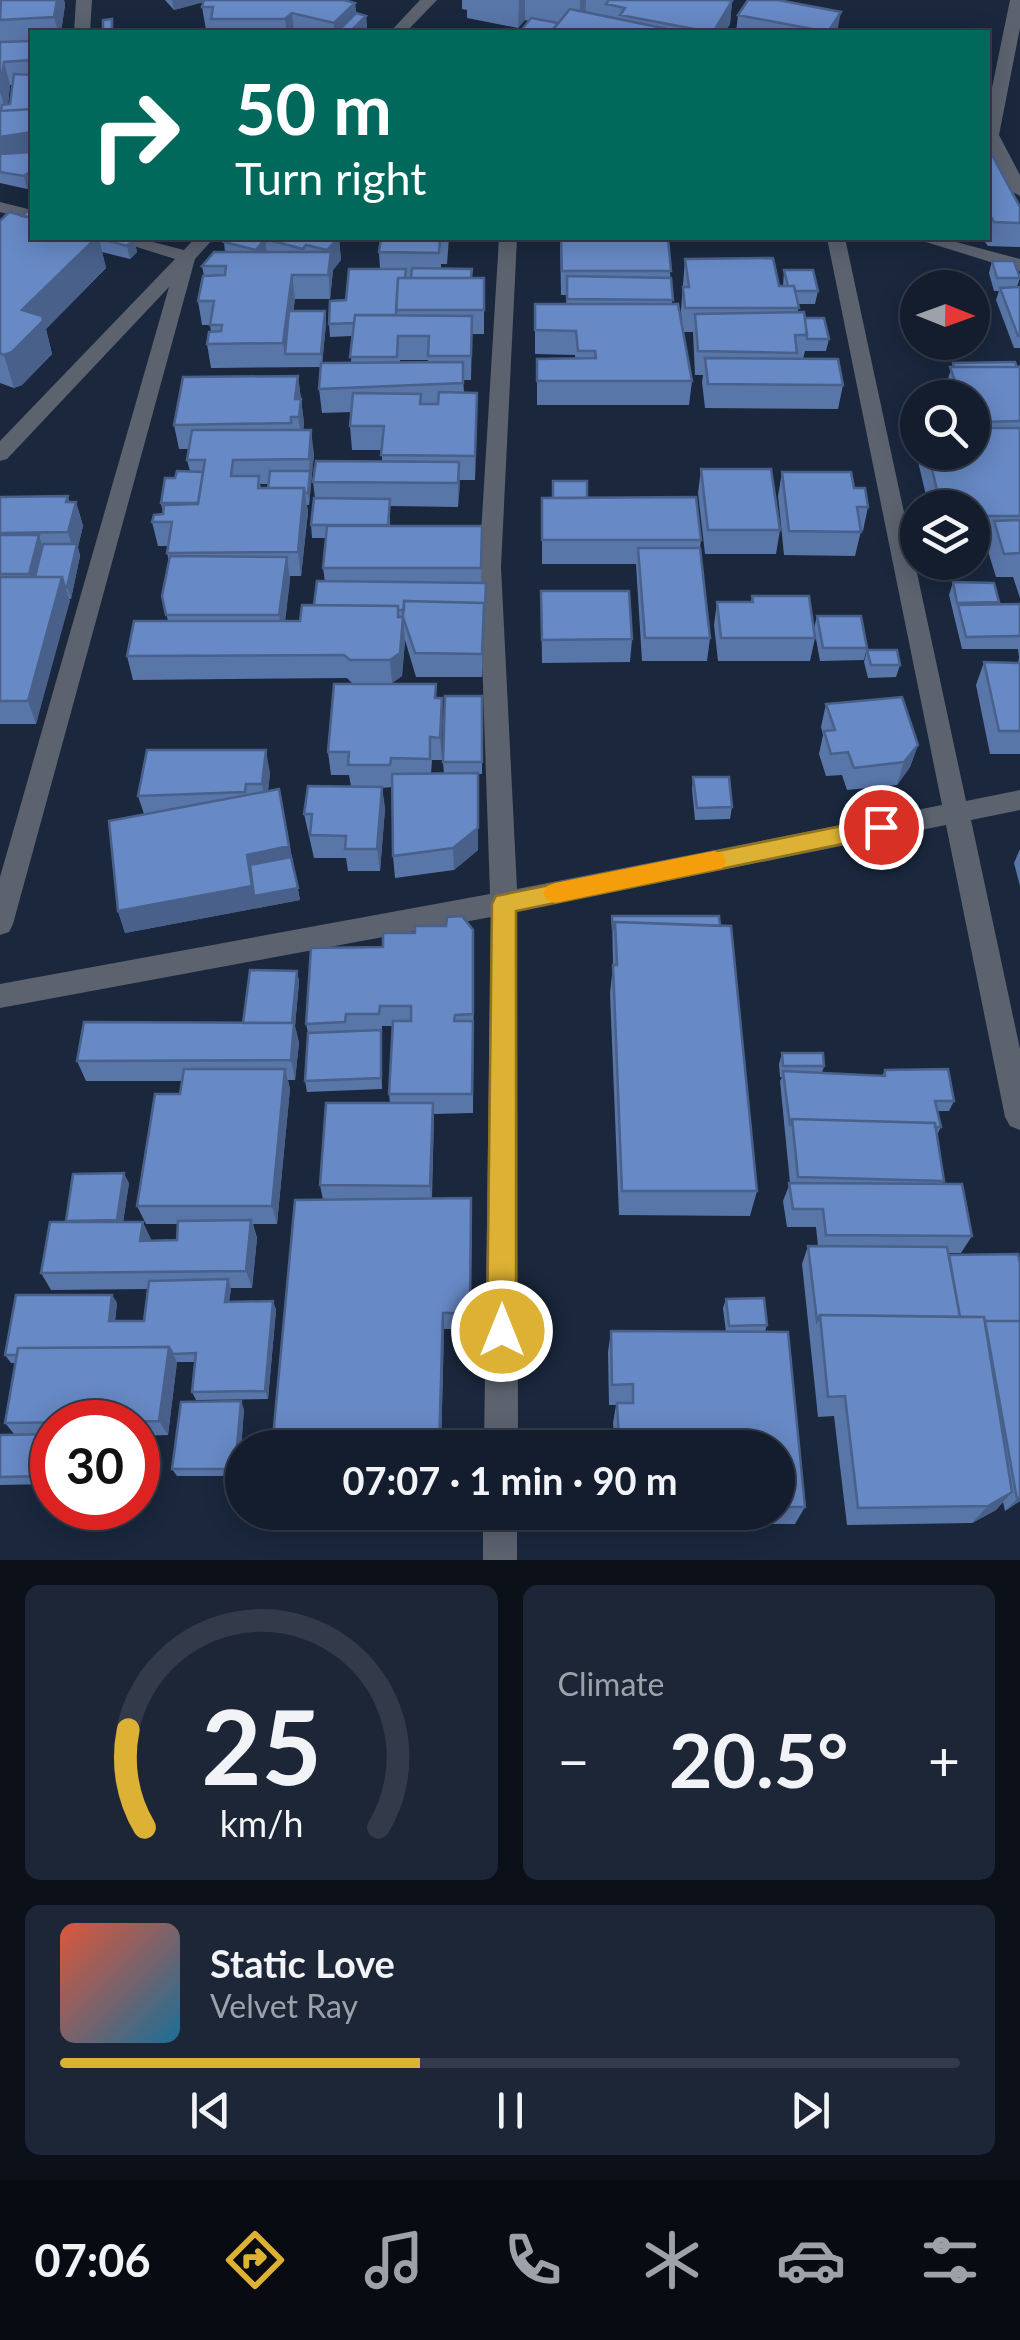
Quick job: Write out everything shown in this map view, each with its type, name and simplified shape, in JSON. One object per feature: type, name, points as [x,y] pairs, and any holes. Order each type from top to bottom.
[{"type":"street","points":[[82,30],[84,0]]},
{"type":"street","points":[[400,30],[429,0]]},
{"type":"street","points":[[1018,0],[990,135],[1020,191]]},
{"type":"street","points":[[0,206],[30,214]]},
{"type":"street","points":[[125,240],[187,256]]},
{"type":"street","points":[[0,454],[203,240]]},
{"type":"street","points":[[501,1430],[504,904],[490,567],[508,240]]},
{"type":"street","points":[[836,240],[1020,1117]]},
{"type":"street","points":[[930,240],[1020,264]]},
{"type":"street","points":[[0,924],[187,256]]},
{"type":"street","points":[[0,996],[504,904],[1020,800]]},
{"type":"street","points":[[500,1530],[500,1560]]},
{"type":"building","points":[[1,0],[57,0],[54,17],[0,20]]},
{"type":"building","points":[[204,0],[355,3],[334,23],[292,13],[285,19],[211,19],[213,7],[202,7]]},
{"type":"building","points":[[609,0],[732,1],[715,30],[620,15],[625,8],[606,4]]},
{"type":"building","points":[[748,0],[778,0],[841,12],[829,30],[738,15]]},
{"type":"building","points":[[570,9],[672,30],[553,30]]},
{"type":"building","points":[[356,13],[366,16],[352,30],[339,30]]},
{"type":"building","points":[[531,18],[558,23],[553,30],[522,30]]},
{"type":"building","points":[[112,19],[112,30],[103,30],[103,20]]},
{"type":"building","points":[[30,41],[30,60],[4,62],[0,92],[0,42]]},
{"type":"building","points":[[14,74],[30,75],[30,109],[1,111],[2,105],[10,104]]},
{"type":"building","points":[[30,109],[30,132],[0,137],[0,111]]},
{"type":"building","points":[[30,152],[30,172],[24,176],[0,172],[0,154]]},
{"type":"building","points":[[990,153],[1020,207],[1020,223],[994,222],[990,215]]},
{"type":"building","points":[[9,212],[30,217],[30,240],[94,240],[22,310],[42,316],[43,321],[4,355],[0,353],[0,221]]},
{"type":"building","points":[[106,240],[133,240],[127,246]]},
{"type":"building","points":[[226,240],[264,240],[256,250]]},
{"type":"building","points":[[269,240],[336,240],[327,250],[306,245],[303,249]]},
{"type":"building","points":[[381,240],[440,240],[439,253],[379,252]]},
{"type":"building","points":[[561,240],[668,240],[671,271],[562,271]]},
{"type":"building","points":[[214,252],[331,252],[328,275],[292,275],[283,343],[207,344],[209,332],[221,331],[222,325],[210,325],[214,301],[198,301],[203,276],[225,275],[226,266],[202,266]]},
{"type":"building","points":[[773,258],[779,286],[794,286],[799,308],[685,308],[683,287],[689,287],[685,259]]},
{"type":"building","points":[[992,261],[1014,261],[1020,278],[997,278]]},
{"type":"building","points":[[412,268],[472,269],[471,278],[411,278]]},
{"type":"building","points":[[349,269],[406,269],[405,278],[398,278],[396,315],[355,315],[354,323],[329,324],[330,301],[346,300]]},
{"type":"building","points":[[784,270],[813,270],[818,291],[795,291],[794,286],[788,286]]},
{"type":"building","points":[[567,276],[671,278],[673,300],[567,299]]},
{"type":"building","points":[[398,278],[484,278],[484,310],[396,310]]},
{"type":"building","points":[[1020,287],[1020,336],[1018,336],[1000,288]]},
{"type":"building","points":[[535,304],[678,304],[692,381],[537,381],[537,359],[596,358],[595,351],[578,351],[576,331],[535,330]]},
{"type":"building","points":[[289,311],[325,311],[321,354],[285,354]]},
{"type":"building","points":[[804,312],[807,335],[795,335],[797,353],[698,351],[695,314]]},
{"type":"building","points":[[355,315],[472,316],[471,356],[428,356],[429,336],[398,336],[397,357],[350,357]]},
{"type":"building","points":[[805,318],[824,318],[829,339],[807,339]]},
{"type":"building","points":[[705,358],[838,359],[843,385],[708,384]]},
{"type":"building","points":[[463,362],[463,383],[319,389],[321,363]]},
{"type":"building","points":[[1015,362],[1017,367],[954,367],[953,363]]},
{"type":"building","points":[[950,367],[1020,367],[1020,421],[990,422],[990,380],[955,380]]},
{"type":"building","points":[[298,376],[295,399],[301,399],[299,417],[291,417],[291,423],[174,425],[183,377]]},
{"type":"building","points":[[439,392],[477,393],[475,456],[381,455],[384,426],[350,426],[353,393],[421,394],[420,404],[438,404]]},
{"type":"building","points":[[990,428],[1020,428],[1020,516],[990,516],[990,490],[937,490],[932,470],[990,470]]},
{"type":"building","points":[[192,430],[311,430],[309,459],[233,460],[231,476],[259,476],[258,488],[304,488],[298,552],[167,553],[172,522],[152,522],[154,515],[163,514],[164,505],[198,504],[205,460],[187,460]]},
{"type":"building","points":[[316,461],[459,462],[458,483],[313,482]]},
{"type":"building","points":[[701,469],[771,469],[780,530],[708,530]]},
{"type":"building","points":[[177,471],[203,472],[198,503],[161,503],[165,478],[175,478]]},
{"type":"building","points":[[270,471],[310,471],[308,493],[304,488],[268,488]]},
{"type":"building","points":[[782,472],[851,472],[854,488],[865,488],[868,507],[857,507],[861,532],[789,531]]},
{"type":"building","points":[[553,481],[587,481],[587,498],[553,498]]},
{"type":"building","points":[[68,496],[66,502],[76,502],[68,532],[0,533],[0,497]]},
{"type":"building","points":[[696,497],[701,540],[542,540],[542,498]]},
{"type":"building","points":[[314,498],[390,499],[388,525],[311,525]]},
{"type":"building","points":[[1020,520],[1020,553],[1004,554],[994,521]]},
{"type":"building","points":[[327,526],[482,526],[481,568],[323,568]]},
{"type":"building","points":[[0,535],[39,535],[29,574],[0,574]]},
{"type":"building","points":[[43,544],[77,544],[67,587],[62,577],[35,577]]},
{"type":"building","points":[[638,548],[700,548],[710,638],[645,638]]},
{"type":"building","points":[[170,556],[287,557],[279,615],[166,615],[162,596]]},
{"type":"building","points":[[0,577],[62,577],[28,701],[0,701]]},
{"type":"building","points":[[317,581],[486,583],[485,611],[484,603],[404,601],[404,610],[398,610],[398,606],[314,605]]},
{"type":"building","points":[[953,582],[994,583],[999,602],[957,603]]},
{"type":"building","points":[[541,591],[629,591],[632,639],[542,640]]},
{"type":"building","points":[[752,596],[809,596],[815,638],[721,638],[717,602],[753,602]]},
{"type":"building","points":[[404,601],[484,603],[482,654],[415,653],[403,617]]},
{"type":"building","points":[[1020,604],[1020,636],[966,637],[958,605]]},
{"type":"building","points":[[302,605],[398,606],[398,617],[403,617],[400,653],[390,660],[350,660],[344,655],[127,656],[134,621],[300,621]]},
{"type":"building","points":[[817,616],[861,616],[867,648],[823,648]]},
{"type":"building","points":[[867,650],[897,650],[900,665],[871,665]]},
{"type":"building","points":[[984,662],[1020,663],[1020,731],[999,731]]},
{"type":"building","points":[[334,684],[436,684],[435,698],[442,698],[440,738],[430,737],[430,759],[391,758],[390,765],[348,765],[349,752],[328,752]]},
{"type":"building","points":[[445,696],[482,696],[482,762],[443,762]]},
{"type":"building","points":[[902,697],[918,745],[904,762],[854,768],[848,752],[831,754],[824,731],[835,730],[826,704]]},
{"type":"building","points":[[147,750],[266,750],[262,784],[246,784],[245,792],[138,796]]},
{"type":"building","points":[[478,773],[478,828],[453,848],[393,856],[392,774]]},
{"type":"building","points":[[693,777],[729,777],[732,807],[697,808]]},
{"type":"building","points":[[308,786],[382,787],[377,849],[345,849],[346,836],[310,835],[312,814],[304,814]]},
{"type":"building","points":[[279,789],[289,846],[247,855],[252,886],[118,911],[109,821]]},
{"type":"building","points":[[291,857],[298,888],[254,896],[250,865]]},
{"type":"building","points":[[462,916],[473,930],[473,1014],[455,1015],[454,1021],[473,1021],[472,1094],[389,1094],[393,1021],[411,1021],[411,1006],[380,1006],[379,1014],[346,1014],[345,1022],[306,1024],[311,948],[383,947],[383,933],[415,933],[415,926],[446,926],[447,917]]},
{"type":"building","points":[[612,916],[719,916],[720,926],[615,922],[613,931]]},
{"type":"building","points":[[615,922],[731,926],[757,1191],[622,1191],[613,965],[617,965]]},
{"type":"building","points":[[250,970],[297,971],[292,1023],[243,1023]]},
{"type":"building","points":[[84,1022],[294,1023],[291,1060],[77,1061]]},
{"type":"building","points":[[381,1030],[381,1078],[305,1081],[308,1033]]},
{"type":"building","points":[[782,1053],[823,1053],[824,1066],[783,1066]]},
{"type":"building","points":[[184,1069],[285,1069],[272,1206],[137,1206],[155,1094],[180,1094]]},
{"type":"building","points":[[948,1069],[954,1101],[935,1101],[941,1127],[935,1127],[935,1123],[792,1119],[790,1126],[783,1071],[885,1076],[885,1070]]},
{"type":"building","points":[[326,1103],[433,1103],[430,1186],[320,1185]]},
{"type":"building","points":[[792,1119],[935,1123],[944,1181],[798,1177]]},
{"type":"building","points":[[124,1173],[117,1220],[66,1221],[73,1174]]},
{"type":"building","points":[[789,1183],[962,1184],[972,1236],[826,1235],[823,1209],[793,1209]]},
{"type":"building","points":[[471,1198],[470,1313],[443,1313],[440,1430],[274,1430],[295,1200]]},
{"type":"building","points":[[251,1220],[246,1271],[41,1273],[50,1222],[143,1222],[140,1241],[177,1240],[178,1221]]},
{"type":"building","points":[[808,1246],[947,1247],[960,1317],[820,1315],[817,1321]]},
{"type":"building","points":[[1018,1254],[1020,1321],[960,1317],[949,1255]]},
{"type":"building","points":[[228,1279],[225,1302],[273,1301],[265,1391],[192,1392],[196,1353],[173,1354],[169,1347],[18,1348],[17,1355],[5,1355],[16,1295],[112,1295],[109,1321],[144,1321],[149,1281]]},
{"type":"building","points":[[764,1298],[767,1325],[729,1326],[726,1299]]},
{"type":"building","points":[[820,1315],[984,1317],[1012,1492],[988,1506],[858,1508],[845,1396],[828,1397]]},
{"type":"building","points":[[985,1321],[1020,1321],[1017,1499]]},
{"type":"building","points":[[611,1331],[788,1332],[805,1507],[795,1507],[795,1430],[618,1430],[617,1403],[633,1403],[633,1384],[612,1385]]},
{"type":"building","points":[[169,1347],[160,1414],[160,1400],[30,1400],[30,1423],[5,1423],[18,1348]]},
{"type":"building","points":[[241,1401],[238,1430],[225,1430],[225,1469],[172,1469],[181,1402]]},
{"type":"building","points":[[30,1434],[30,1476],[0,1477],[0,1435]]},
{"type":"slow traffic","points":[[555,893],[714,861]]},
{"type":"route","points":[[502,1331],[504,904],[881,827]]}]
